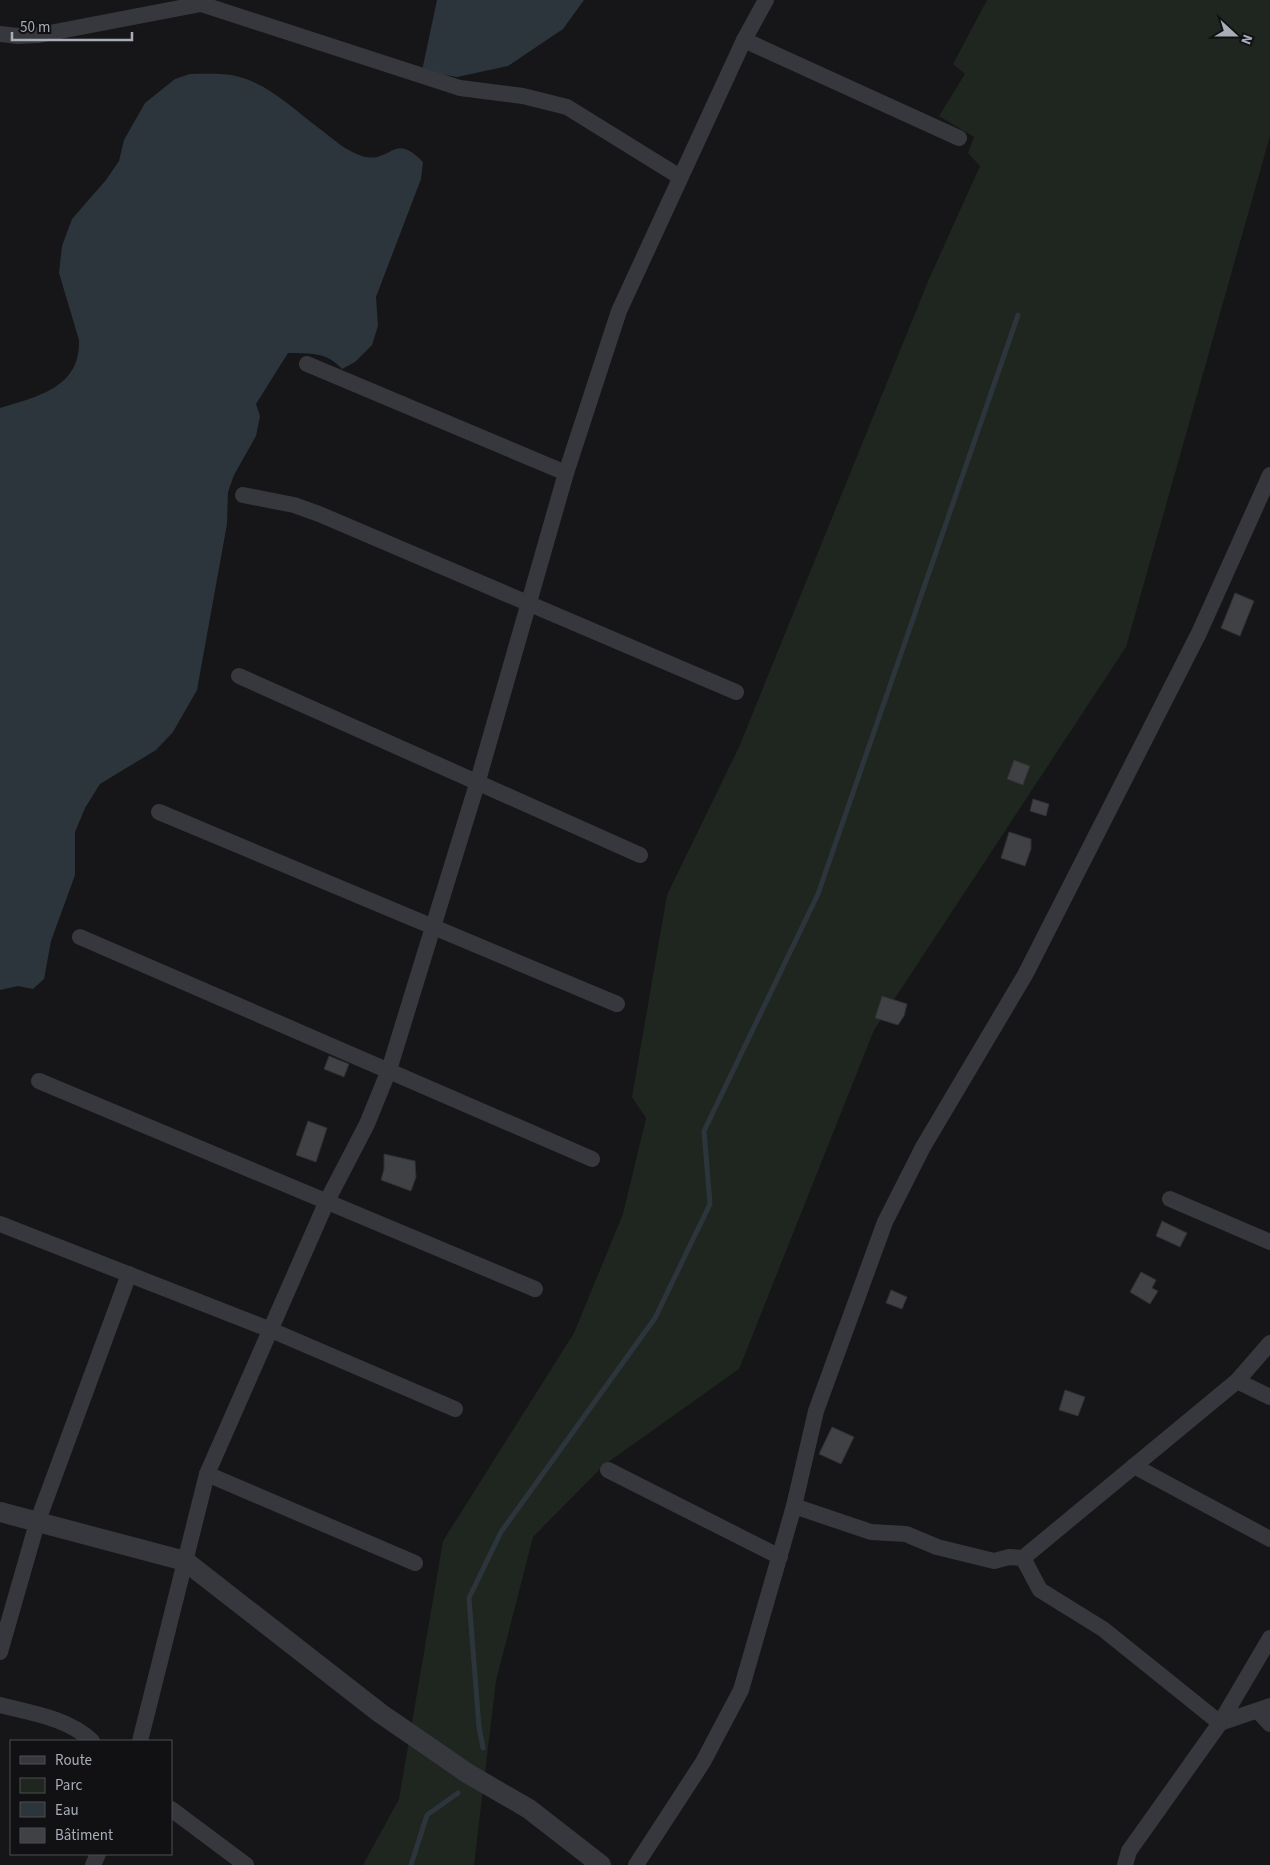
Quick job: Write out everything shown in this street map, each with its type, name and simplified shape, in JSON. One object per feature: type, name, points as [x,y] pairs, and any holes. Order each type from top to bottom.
[{"type":"street","points":[[140,1740],[207,1474],[327,1201],[367,1124],[390,1070],[432,926],[477,784],[566,473],[619,311],[744,40],[766,0]]},
{"type":"street","points":[[0,34],[18,36],[39,35],[201,4],[460,88],[523,96],[567,107],[680,177]]},
{"type":"street","points":[[744,40],[959,138]]},
{"type":"street","points":[[307,364],[566,473]]},
{"type":"street","points":[[636,1865],[703,1762],[735,1704],[748,1671],[794,1506],[816,1411],[885,1222],[923,1146],[1024,975],[1199,633],[1270,475]]},
{"type":"street","points":[[243,495],[294,505],[319,514],[529,602],[736,692]]},
{"type":"street","points":[[239,676],[477,784],[640,855]]},
{"type":"street","points":[[159,812],[617,1004]]},
{"type":"street","points":[[80,937],[592,1159]]},
{"type":"street","points":[[39,1081],[535,1289]]},
{"type":"street","points":[[1170,1199],[1270,1242]]},
{"type":"street","points":[[0,1224],[271,1330],[455,1409]]},
{"type":"street","points":[[0,1652],[38,1523],[129,1274]]},
{"type":"street","points":[[794,1506],[871,1532],[906,1534],[937,1547],[994,1561],[1009,1557],[1023,1558],[1237,1380],[1270,1343]]},
{"type":"street","points":[[1237,1380],[1270,1397]]},
{"type":"street","points":[[1134,1466],[1270,1539]]},
{"type":"street","points":[[608,1470],[780,1557]]},
{"type":"street","points":[[207,1474],[415,1563]]},
{"type":"street","points":[[0,1512],[185,1561],[380,1714],[467,1773],[529,1809],[602,1865]]},
{"type":"street","points":[[1023,1558],[1040,1590],[1103,1629],[1220,1723]]},
{"type":"street","points":[[1125,1865],[1129,1851],[1220,1723],[1270,1638]]},
{"type":"street","points":[[0,1705],[50,1718],[82,1732],[91,1740]]},
{"type":"street","points":[[1220,1723],[1264,1708],[1270,1724]]},
{"type":"street","points":[[172,1810],[246,1865]]},
{"type":"green space","points":[[987,0],[1270,0],[1270,136],[1126,647],[874,1030],[739,1369],[604,1465],[533,1537],[496,1681],[474,1865],[363,1865],[399,1799],[443,1541],[574,1333],[623,1214],[646,1118],[632,1097],[667,895],[739,747],[929,279],[980,166],[968,153],[974,137],[939,116],[965,74],[953,64]]},
{"type":"water","points":[[437,0],[584,0],[563,29],[508,66],[457,77],[422,71]]},
{"type":"water","points":[[190,74],[231,75],[259,85],[281,98],[340,144],[362,156],[372,158],[398,148],[405,149],[423,162],[421,179],[376,297],[378,326],[372,345],[355,362],[342,369],[324,356],[288,353],[256,404],[260,416],[256,436],[234,475],[228,492],[227,524],[197,690],[173,732],[156,750],[100,784],[85,808],[75,832],[75,875],[51,941],[44,979],[33,989],[18,986],[0,990],[0,408],[54,388],[73,369],[78,356],[79,340],[59,273],[62,246],[72,219],[106,180],[119,161],[124,140],[145,103],[175,79]]},
{"type":"building","points":[[1235,593],[1254,601],[1240,636],[1221,628]]},
{"type":"building","points":[[1014,760],[1030,766],[1023,785],[1007,779]]},
{"type":"building","points":[[1033,799],[1049,804],[1046,816],[1030,811]]},
{"type":"building","points":[[1009,832],[1031,839],[1031,849],[1025,866],[1001,858]]},
{"type":"building","points":[[882,996],[907,1004],[904,1016],[898,1025],[875,1018]]},
{"type":"building","points":[[329,1056],[349,1064],[344,1077],[324,1069]]},
{"type":"building","points":[[308,1121],[327,1128],[316,1162],[296,1155]]},
{"type":"building","points":[[384,1154],[415,1161],[416,1177],[411,1191],[381,1180],[384,1169]]},
{"type":"building","points":[[1162,1221],[1187,1233],[1180,1247],[1156,1236]]},
{"type":"building","points":[[1141,1272],[1156,1280],[1152,1288],[1158,1291],[1150,1304],[1130,1292]]},
{"type":"building","points":[[891,1290],[907,1297],[902,1309],[886,1303]]},
{"type":"building","points":[[1065,1390],[1085,1397],[1078,1416],[1059,1410]]},
{"type":"building","points":[[832,1427],[854,1437],[841,1464],[819,1454]]},
{"type":"waterway","points":[[483,1748],[479,1727],[469,1598],[501,1532],[655,1318],[710,1204],[704,1131],[818,894],[1018,315]]},
{"type":"waterway","points":[[411,1865],[427,1815],[458,1793]]}]
